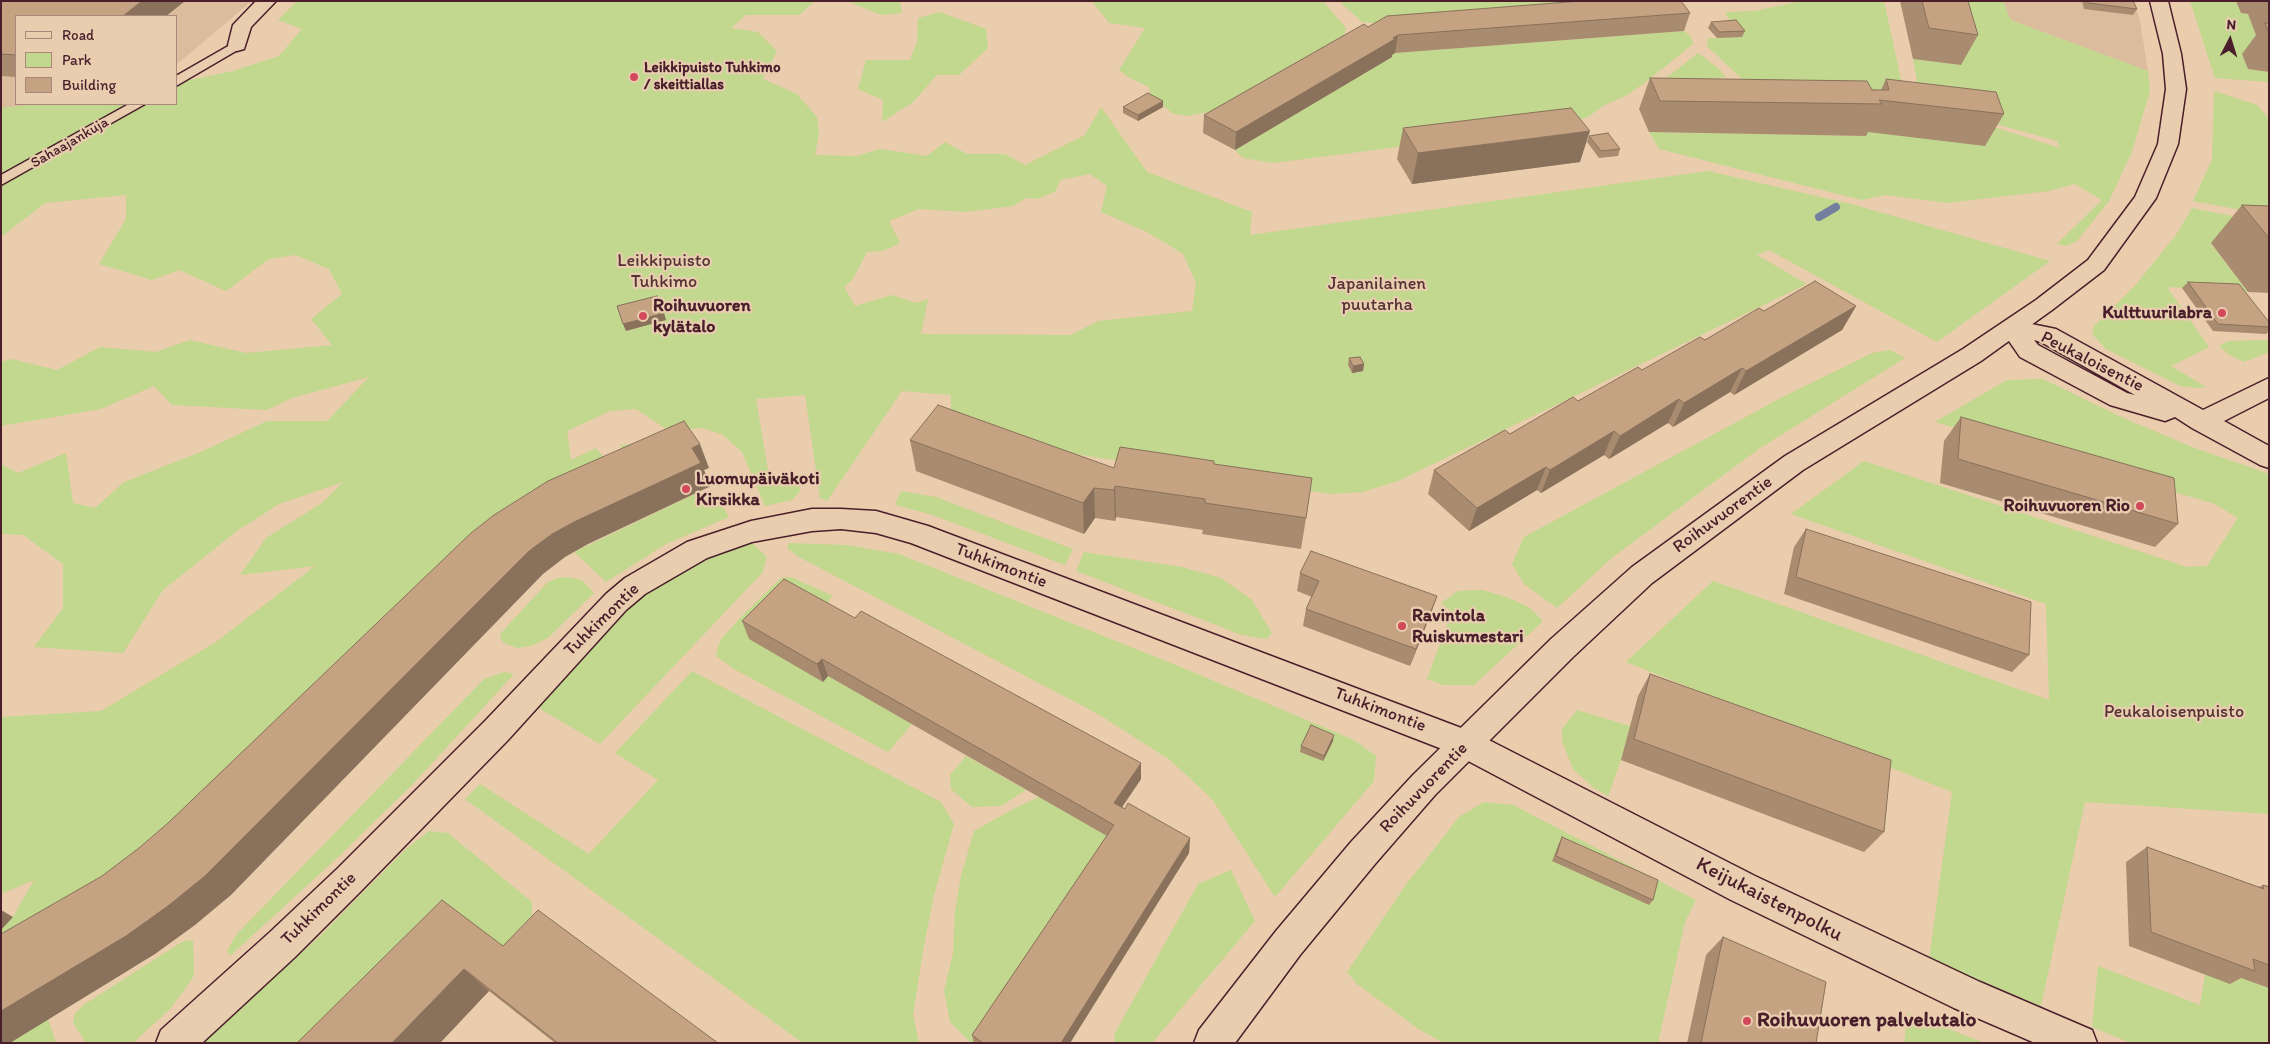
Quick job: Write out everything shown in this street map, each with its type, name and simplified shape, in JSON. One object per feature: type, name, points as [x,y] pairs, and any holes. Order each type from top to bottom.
[{"type":"street","points":[[237,45],[242,25],[267,1]]},
{"type":"street","name":"Roihuvuorentie","points":[[1212,1043],[1288,943],[1363,853],[1424,785],[1562,648],[1642,575],[1794,463],[1945,372],[2012,328],[2096,265],[2145,198],[2168,144],[2176,89],[2172,54],[2159,1]]},
{"type":"street","name":"Peukaloisentie","points":[[2012,328],[2029,351],[2119,399],[2201,422],[2269,458]]},
{"type":"street","points":[[2201,422],[2269,386]]},
{"type":"street","name":"Tuhkimontie","points":[[174,1043],[289,938],[430,799],[616,602],[635,586],[697,550],[766,528],[812,520],[841,519],[893,526],[1390,713],[1466,744]]},
{"type":"street","name":"Keijukaistenpolku","points":[[1466,744],[1509,764],[1743,888],[1967,995],[2079,1043]]},
{"type":"lane","points":[[178,81],[237,45]]},
{"type":"lane","name":"Sahaajankuja","points":[[1,181],[136,105]]},
{"type":"shaded area","points":[[1,1],[252,1],[178,63],[178,15],[15,15],[15,105],[109,105],[1,118]]},
{"type":"shaded area","points":[[2003,1],[2134,1],[2140,21],[2148,71],[2013,21],[2010,19]]},
{"type":"green space","points":[[297,1],[815,1],[799,15],[746,15],[731,28],[758,32],[777,51],[763,79],[797,94],[817,117],[819,133],[815,155],[856,156],[880,149],[927,156],[945,142],[967,154],[1005,154],[1025,165],[1085,135],[1101,107],[1147,172],[1252,212],[1250,235],[1708,171],[1855,205],[2050,261],[1937,342],[1769,250],[1757,255],[1807,284],[1398,481],[1363,492],[1330,494],[1068,453],[951,420],[951,395],[902,391],[827,501],[820,498],[805,395],[756,399],[770,482],[781,484],[798,475],[800,491],[792,500],[765,506],[742,452],[723,435],[703,428],[688,429],[625,453],[620,445],[635,444],[666,429],[636,409],[610,411],[567,431],[571,460],[596,448],[607,461],[160,846],[1,942],[1,930],[13,917],[34,880],[1,894],[1,717],[101,711],[216,642],[315,566],[240,575],[266,538],[322,503],[343,482],[279,504],[237,531],[163,590],[123,653],[34,647],[63,608],[63,564],[23,535],[1,534],[1,464],[18,473],[66,453],[73,503],[95,508],[124,482],[203,451],[267,421],[327,421],[369,377],[292,398],[267,410],[172,405],[154,386],[101,409],[1,426],[1,362],[12,359],[57,370],[100,347],[156,352],[190,340],[246,353],[332,345],[311,319],[342,294],[329,269],[295,255],[269,259],[226,291],[179,270],[152,280],[99,264],[126,219],[126,195],[45,203],[1,237],[1,108],[26,105],[178,105],[178,83],[233,71],[279,56],[302,29],[278,20]],"holes":[[[1090,174],[1107,186],[1101,212],[1147,232],[1183,254],[1196,283],[1192,311],[1098,321],[1071,335],[921,334],[928,299],[917,303],[892,295],[855,306],[844,287],[853,279],[867,252],[883,251],[900,243],[889,221],[919,209],[966,212],[1013,206],[1026,198],[1037,199],[1055,192],[1060,180]]]},
{"type":"green space","points":[[847,1],[900,1],[902,13],[881,15]]},
{"type":"green space","points":[[1092,1],[1323,1],[1346,28],[1344,36],[1214,111],[1186,116],[1172,113],[1151,95],[1149,87],[1128,77],[1119,70],[1145,28],[1109,23]]},
{"type":"green space","points":[[1339,1],[1692,1],[1383,24],[1362,22]]},
{"type":"green space","points":[[1802,1],[1884,1],[1902,84],[1898,98],[1745,82],[1707,46],[1708,38],[1717,38],[1734,27],[1725,12],[1754,11]]},
{"type":"green space","points":[[1943,1],[2003,1],[2010,19],[2013,21],[2148,71],[2150,91],[2132,152],[2109,201],[2077,241],[2066,246],[2057,244],[2102,200],[2075,184],[2049,191],[1947,203],[1886,195],[1862,200],[1659,149],[1649,132],[1865,136],[1863,131],[1981,123],[2060,148],[2057,141],[1921,103],[1913,59],[1961,65]]},
{"type":"green space","points":[[2190,1],[2236,1],[2241,13],[2248,14],[2266,57],[2243,54],[2248,69],[2269,72],[2269,82],[2215,78]]},
{"type":"green space","points":[[940,12],[986,29],[988,48],[959,75],[937,75],[913,102],[882,122],[883,100],[858,89],[866,60],[910,60],[917,42],[918,18]]},
{"type":"green space","points":[[1684,31],[1691,37],[1693,44],[1647,81],[1626,96],[1604,105],[1588,117],[1562,126],[1273,163],[1243,158],[1235,150],[1395,53]]},
{"type":"green space","points":[[1698,53],[1718,68],[1726,77],[1660,83]]},
{"type":"green space","points":[[2214,91],[2257,105],[2269,119],[2269,215],[2193,201],[2212,160]]},
{"type":"green space","points":[[2192,208],[2232,216],[2264,219],[2211,244],[2248,292],[2167,287],[2209,347],[2171,366],[2206,387],[2198,388],[2180,386],[2106,349],[2092,334],[2094,326],[2134,287],[2176,235]]},
{"type":"green space","points":[[2269,340],[2269,352],[2244,362],[2231,356],[2219,346],[2228,341]]},
{"type":"green space","points":[[1890,350],[1905,358],[1760,448],[1613,557],[1557,608],[1524,584],[1512,564],[1524,537],[1779,399],[1872,353]]},
{"type":"green space","name":"Peukaloisenpuisto","points":[[2043,379],[2119,416],[2192,447],[2269,474],[2269,814],[2085,802],[2041,1006],[1929,959],[1952,792],[1626,662],[1713,581],[2049,700],[2046,604],[1791,514],[1864,461],[2187,567],[2207,566],[2238,518],[2215,504],[1935,422],[2007,380]]},
{"type":"green space","points":[[901,491],[936,497],[1073,549],[1065,565],[933,515],[895,505]]},
{"type":"green space","points":[[699,492],[703,497],[717,498],[729,517],[666,544],[606,582],[574,552]]},
{"type":"green space","points":[[751,542],[767,557],[763,572],[600,744],[535,706],[636,598],[683,570],[726,550]]},
{"type":"green space","points":[[788,543],[846,545],[899,554],[1188,670],[1354,740],[1376,756],[1374,781],[1275,897],[1212,799],[1170,760],[1098,714],[799,557],[788,549]]},
{"type":"green space","points":[[1084,552],[1182,567],[1221,578],[1252,600],[1272,633],[1267,639],[1242,635],[1076,571]]},
{"type":"green space","points":[[567,577],[582,580],[594,593],[548,638],[531,646],[517,648],[504,643],[500,638],[501,633],[547,583],[557,578]]},
{"type":"green space","points":[[791,577],[833,596],[818,613],[823,681],[828,676],[912,724],[888,752],[734,669],[716,656],[722,638],[743,615],[781,578]]},
{"type":"green space","points":[[1482,590],[1507,597],[1530,608],[1543,621],[1474,685],[1443,685],[1427,679],[1452,612],[1441,603],[1458,591]]},
{"type":"green space","points":[[692,671],[941,802],[954,824],[934,895],[923,951],[913,1015],[919,1043],[803,1043],[465,799],[480,784],[589,854],[658,780],[615,753]]},
{"type":"green space","points":[[504,672],[514,674],[413,784],[336,859],[230,956],[227,951],[236,935],[484,679]]},
{"type":"green space","points":[[1577,710],[1630,726],[1621,760],[1608,796],[1594,788],[1573,769],[1562,741],[1562,729]]},
{"type":"green space","points":[[966,756],[1026,790],[1001,806],[972,807],[951,789],[950,775]]},
{"type":"green space","points":[[1039,797],[1115,840],[979,1043],[971,1043],[950,1022],[944,991],[953,953],[955,911],[961,876],[974,831]]},
{"type":"green space","points":[[1484,802],[1513,805],[1696,900],[1685,922],[1658,1043],[1444,1043],[1420,1030],[1357,984],[1347,972],[1405,886],[1459,817]]},
{"type":"green space","points":[[429,831],[448,833],[532,902],[532,915],[501,950],[350,1043],[201,1043],[318,938],[405,850]]},
{"type":"green space","points":[[1231,870],[1255,921],[1152,1043],[1114,1043],[1115,1033],[1198,884]]},
{"type":"green space","points":[[188,940],[193,941],[194,974],[170,1009],[133,1043],[86,1043],[73,1023],[75,1014],[82,1006],[180,943]]},
{"type":"green space","points":[[2098,966],[2200,1005],[2205,975],[2228,973],[2269,988],[2269,1043],[2131,1043],[2092,1027]]},
{"type":"green space","points":[[1908,1013],[1977,1040],[1984,1043],[1904,1043]]},
{"type":"green space","points":[[48,1019],[56,1043],[11,1043],[11,1042]]},
{"type":"building","points":[[1,1],[142,1],[124,15],[15,15],[15,55],[1,54]]},
{"type":"building","points":[[1581,1],[1681,1],[1690,13],[1398,35],[1393,38],[1395,39],[1236,132],[1204,115],[1364,24],[1368,27],[1387,16]]},
{"type":"building","points":[[1922,1],[1968,1],[1978,35],[1929,28]]},
{"type":"building","points":[[2088,1],[2133,1],[2137,9],[2088,3]]},
{"type":"building","points":[[1736,20],[1745,31],[1719,32],[1711,22]]},
{"type":"building","points":[[2265,23],[2269,24],[2269,33]]},
{"type":"building","points":[[1650,78],[1867,81],[1872,90],[1889,90],[1886,79],[1996,92],[2004,114],[1879,100],[1882,104],[1660,101]]},
{"type":"building","points":[[1148,93],[1163,101],[1138,115],[1123,107]]},
{"type":"building","points":[[1571,108],[1590,131],[1418,153],[1403,128]]},
{"type":"building","points":[[1608,133],[1620,149],[1601,151],[1589,136]]},
{"type":"building","points":[[2242,205],[2269,206],[2269,238]]},
{"type":"building","points":[[1815,281],[1856,306],[1746,371],[1742,368],[1684,403],[1679,399],[1620,436],[1614,431],[1550,470],[1546,467],[1477,508],[1434,470],[1505,430],[1510,434],[1573,397],[1578,401],[1638,367],[1642,370],[1700,337],[1705,340],[1759,308],[1764,311]]},
{"type":"building","points":[[2188,282],[2239,284],[2269,322],[2269,327],[2218,324]]},
{"type":"building","name":"Roihuvuoren kylätalo","points":[[657,296],[664,313],[623,324],[617,306]]},
{"type":"building","points":[[1360,357],[1364,364],[1353,366],[1349,358]]},
{"type":"building","points":[[938,405],[1114,468],[1120,447],[1214,461],[1214,464],[1312,478],[1306,518],[1205,503],[1205,499],[1115,486],[1114,490],[1094,488],[1083,503],[910,440]]},
{"type":"building","points":[[1961,417],[2174,478],[2178,524],[1958,459]]},
{"type":"building","points":[[684,421],[700,444],[692,448],[701,463],[576,521],[552,534],[529,551],[205,876],[168,906],[126,936],[1,1011],[1,934],[102,876],[139,848],[168,823],[471,533],[494,515],[548,481]]},
{"type":"building","points":[[1806,529],[2031,602],[2029,655],[1796,577]]},
{"type":"building","points":[[1311,551],[1437,596],[1416,649],[1306,609],[1319,581],[1300,573]]},
{"type":"building","points":[[784,579],[855,618],[861,611],[1141,763],[1114,803],[1125,809],[1128,803],[1190,838],[1061,1043],[983,1043],[972,1035],[1114,825],[822,659],[817,664],[742,621]]},
{"type":"building","points":[[1650,674],[1891,760],[1884,832],[1634,739]]},
{"type":"building","points":[[1311,725],[1334,735],[1324,756],[1301,746]]},
{"type":"building","points":[[1562,837],[1658,880],[1653,900],[1556,856]]},
{"type":"building","points":[[2147,847],[2264,889],[2263,885],[2269,887],[2269,965],[2253,959],[2255,971],[2151,932]]},
{"type":"building","points":[[442,900],[503,946],[538,910],[718,1043],[558,1043],[464,969],[392,1043],[297,1043]]},
{"type":"building","name":"Roihuvuoren palvelutalo","points":[[1723,937],[1826,982],[1816,1043],[1701,1043]]},
{"type":"waterway","points":[[1819,217],[1836,207]]},
{"type":"place","name":"Leikkipuisto Tuhkimo / skeittiallas","points":[[634,77]]},
{"type":"place","name":"Kulttuurilabra","points":[[2222,313]]},
{"type":"place","name":"Roihuvuoren kylätalo","points":[[643,316]]},
{"type":"place","name":"Luomupäiväkoti Kirsikka","points":[[686,489]]},
{"type":"place","name":"Roihuvuoren Rio","points":[[2140,506]]},
{"type":"place","name":"Ravintola Ruiskumestari","points":[[1402,626]]},
{"type":"place","name":"Roihuvuoren palvelutalo","points":[[1747,1021]]},
{"type":"park label","name":"Leikkipuisto Tuhkimo","points":[[664,271]]},
{"type":"park label","name":"Japanilainen puutarha","points":[[1377,294]]}]
